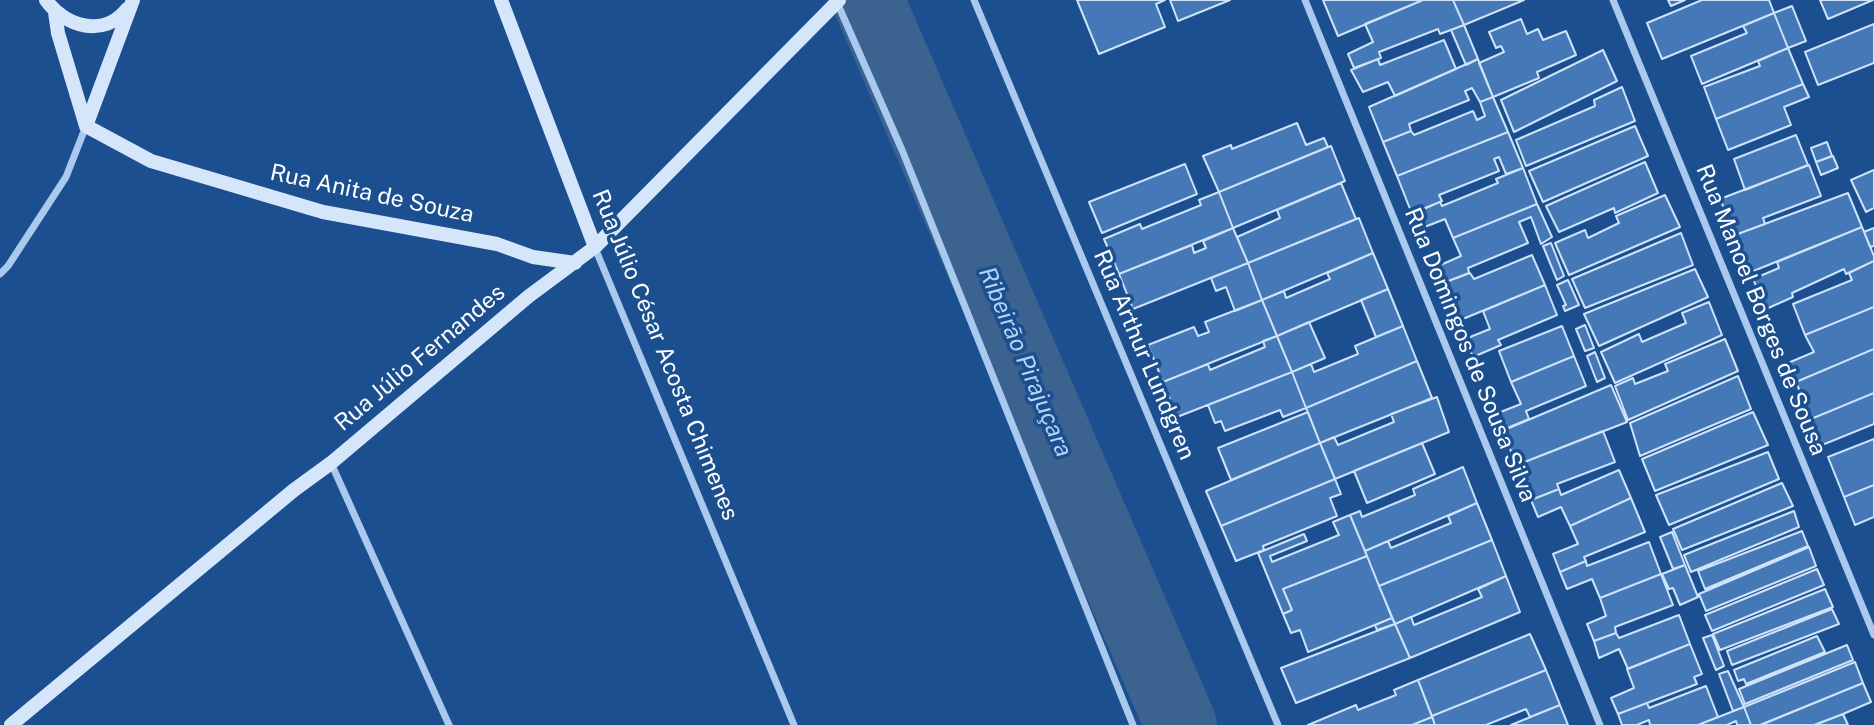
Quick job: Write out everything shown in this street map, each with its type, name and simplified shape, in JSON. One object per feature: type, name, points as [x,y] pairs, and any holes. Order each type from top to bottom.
[{"type":"street","points":[[46,0],[55,12],[68,21],[83,26],[99,26],[113,22],[125,12],[133,0]]},
{"type":"street","points":[[0,274],[8,266],[66,177],[133,0]]},
{"type":"street","name":"Rua Júlio César Acosta Chimenes","points":[[500,0],[595,247],[794,725]]},
{"type":"street","name":"Rua Arthur Lundgren","points":[[974,0],[1278,725]]},
{"type":"street","name":"Rua Domingos de Sousa Silva","points":[[1305,0],[1600,725]]},
{"type":"street","name":"Rua Manoel Borges de Sousa","points":[[1613,0],[1874,635]]},
{"type":"street","points":[[837,1],[907,163],[1133,725]]},
{"type":"street","name":"Rua Júlio Fernandes","points":[[11,725],[294,490],[331,463],[529,296],[595,247],[837,1]]},
{"type":"street","points":[[55,12],[64,54],[86,126]]},
{"type":"street","name":"Rua Anita de Souza","points":[[86,126],[151,161],[323,212],[497,244],[533,257],[575,263]]},
{"type":"street","points":[[331,463],[449,725]]},
{"type":"building","points":[[1077,0],[1165,0],[1156,4],[1165,27],[1099,54]]},
{"type":"building","points":[[1170,0],[1230,0],[1178,21]]},
{"type":"building","points":[[1323,0],[1423,0],[1338,36]]},
{"type":"building","points":[[1423,0],[1453,0],[1464,25],[1440,34],[1438,29],[1379,52],[1381,58],[1354,68],[1348,54],[1373,42],[1365,24]]},
{"type":"building","points":[[1453,0],[1524,0],[1464,25]]},
{"type":"building","points":[[1668,0],[1685,0],[1671,6]]},
{"type":"building","points":[[1702,0],[1769,0],[1774,13],[1662,59],[1647,23]]},
{"type":"building","points":[[1820,0],[1873,0],[1828,19]]},
{"type":"building","points":[[1792,6],[1806,41],[1788,48],[1774,13]]},
{"type":"building","points":[[1774,13],[1788,48],[1702,84],[1691,56],[1747,33],[1743,26]]},
{"type":"building","points":[[1521,19],[1527,34],[1538,29],[1543,40],[1566,31],[1576,55],[1537,72],[1539,78],[1493,97],[1479,63],[1504,52],[1501,46],[1496,48],[1489,32]]},
{"type":"building","points":[[1874,24],[1874,63],[1818,85],[1805,52]]},
{"type":"building","points":[[1464,25],[1478,59],[1466,65],[1451,30]]},
{"type":"building","points":[[1444,40],[1456,69],[1395,96],[1388,82],[1363,92],[1351,70],[1378,59],[1380,65]]},
{"type":"building","points":[[1788,48],[1803,84],[1716,119],[1704,87],[1760,66],[1758,61]]},
{"type":"building","points":[[1603,50],[1617,81],[1514,132],[1501,100]]},
{"type":"building","points":[[1478,59],[1493,97],[1480,102],[1472,88],[1465,91],[1469,100],[1409,124],[1411,131],[1383,142],[1369,107]]},
{"type":"building","points":[[1803,84],[1809,97],[1784,107],[1791,125],[1728,150],[1716,119]]},
{"type":"building","points":[[1622,87],[1635,121],[1526,166],[1516,140],[1595,106],[1594,100]]},
{"type":"building","points":[[1493,97],[1508,132],[1397,176],[1383,142],[1411,131],[1414,135],[1473,111],[1477,120],[1485,116],[1480,102]]},
{"type":"building","points":[[1297,123],[1306,145],[1324,138],[1328,147],[1219,192],[1203,156],[1231,145],[1232,149]]},
{"type":"building","points":[[1635,126],[1648,156],[1543,202],[1529,171]]},
{"type":"building","points":[[1508,132],[1523,168],[1506,174],[1499,157],[1494,159],[1499,171],[1439,195],[1442,201],[1412,214],[1397,176]]},
{"type":"building","points":[[1796,135],[1808,165],[1745,190],[1734,159]]},
{"type":"building","points":[[1827,142],[1832,156],[1816,162],[1811,148]]},
{"type":"building","points":[[1331,146],[1345,181],[1233,228],[1219,192]]},
{"type":"building","points":[[1833,156],[1838,168],[1821,175],[1816,162]]},
{"type":"building","points":[[1645,162],[1658,193],[1615,213],[1614,208],[1559,232],[1546,206]]},
{"type":"building","points":[[1185,164],[1197,194],[1102,233],[1089,202]]},
{"type":"building","points":[[1809,165],[1821,196],[1763,218],[1765,224],[1735,235],[1720,199]]},
{"type":"building","points":[[1523,168],[1537,204],[1453,238],[1445,219],[1422,228],[1415,212],[1440,202],[1442,206],[1498,183],[1496,179]]},
{"type":"building","points":[[1874,170],[1874,208],[1866,212],[1851,180]]},
{"type":"building","points":[[1341,183],[1356,219],[1248,263],[1237,237],[1280,218],[1277,210]]},
{"type":"building","points":[[1219,192],[1233,228],[1119,274],[1104,239],[1140,224],[1142,229],[1201,205],[1199,200]]},
{"type":"building","points":[[1848,193],[1862,227],[1751,272],[1735,235]]},
{"type":"building","points":[[1665,195],[1680,227],[1569,275],[1555,243],[1585,230],[1588,238],[1619,223],[1616,216]]},
{"type":"building","points":[[1537,204],[1552,237],[1541,244],[1531,217],[1519,222],[1528,243],[1468,268],[1469,273],[1443,283],[1436,267],[1461,256],[1453,238]]},
{"type":"building","points":[[1359,218],[1373,253],[1262,300],[1248,263]]},
{"type":"building","points":[[1862,227],[1874,261],[1846,274],[1844,269],[1792,293],[1793,297],[1766,309],[1753,279],[1779,268],[1777,262]]},
{"type":"building","points":[[1233,228],[1248,263],[1133,309],[1119,274],[1192,245],[1194,253],[1206,248],[1203,241]]},
{"type":"building","points":[[1874,228],[1874,246],[1870,247],[1864,232]]},
{"type":"building","points":[[1681,233],[1693,265],[1585,308],[1572,279]]},
{"type":"building","points":[[1551,243],[1564,276],[1557,280],[1543,246]]},
{"type":"building","points":[[1373,253],[1388,289],[1277,336],[1262,300],[1284,291],[1286,298],[1330,279],[1327,273]]},
{"type":"building","points":[[1532,255],[1545,285],[1458,321],[1443,283],[1470,273],[1474,279]]},
{"type":"building","points":[[1874,261],[1874,307],[1805,335],[1793,304],[1852,280],[1849,273]]},
{"type":"building","points":[[1248,263],[1262,300],[1235,311],[1226,287],[1216,291],[1211,278]]},
{"type":"building","points":[[1695,269],[1708,297],[1599,346],[1584,314]]},
{"type":"building","points":[[1568,280],[1579,305],[1565,311],[1563,306],[1566,305],[1557,285]]},
{"type":"building","points":[[1545,285],[1557,315],[1498,340],[1501,345],[1473,357],[1465,339],[1490,329],[1483,311]]},
{"type":"building","points":[[1388,289],[1403,326],[1376,337],[1361,300]]},
{"type":"building","points":[[1262,300],[1277,336],[1163,382],[1148,345],[1194,327],[1198,336],[1209,332],[1205,322]]},
{"type":"building","points":[[1709,302],[1722,335],[1615,383],[1601,352],[1639,334],[1642,342],[1686,323],[1682,313]]},
{"type":"building","points":[[1874,307],[1874,349],[1796,382],[1788,363],[1814,352],[1805,335]]},
{"type":"building","points":[[1309,322],[1325,358],[1292,372],[1277,336]]},
{"type":"building","points":[[1585,325],[1594,348],[1585,351],[1576,329]]},
{"type":"building","points":[[1403,326],[1417,361],[1306,408],[1292,372],[1311,364],[1314,372],[1358,354],[1355,346]]},
{"type":"building","points":[[1562,326],[1574,356],[1511,382],[1499,351]]},
{"type":"building","points":[[1277,336],[1292,372],[1177,417],[1163,382],[1208,364],[1210,370],[1265,347],[1263,341]]},
{"type":"building","points":[[1725,339],[1738,371],[1628,420],[1615,386],[1633,378],[1635,384],[1668,371],[1665,364]]},
{"type":"building","points":[[1874,349],[1874,393],[1811,419],[1796,382]]},
{"type":"building","points":[[1595,352],[1605,378],[1597,382],[1587,356]]},
{"type":"building","points":[[1574,356],[1586,386],[1526,411],[1529,419],[1505,429],[1498,413],[1521,404],[1511,382]]},
{"type":"building","points":[[1417,361],[1432,398],[1320,443],[1306,408]]},
{"type":"building","points":[[1292,372],[1306,408],[1283,417],[1280,410],[1225,431],[1221,421],[1215,423],[1208,405]]},
{"type":"building","points":[[1738,376],[1751,409],[1640,456],[1630,423]]},
{"type":"building","points":[[1611,385],[1627,422],[1517,465],[1502,431]]},
{"type":"building","points":[[1874,393],[1874,424],[1822,445],[1811,419]]},
{"type":"building","points":[[1437,397],[1449,432],[1335,479],[1320,443],[1334,437],[1338,445],[1394,422],[1391,414]]},
{"type":"building","points":[[1308,412],[1320,443],[1231,480],[1218,448]]},
{"type":"building","points":[[1753,412],[1768,445],[1655,491],[1642,459]]},
{"type":"building","points":[[1603,431],[1615,462],[1557,484],[1559,489],[1531,500],[1517,465]]},
{"type":"building","points":[[1874,439],[1874,485],[1844,497],[1828,457]]},
{"type":"building","points":[[1320,443],[1335,479],[1221,526],[1206,491]]},
{"type":"building","points":[[1422,443],[1435,474],[1367,503],[1354,471]]},
{"type":"building","points":[[1768,452],[1779,479],[1669,525],[1656,495]]},
{"type":"building","points":[[1463,467],[1477,503],[1365,551],[1350,515],[1360,511],[1362,517],[1415,495],[1413,489]]},
{"type":"building","points":[[1619,470],[1631,498],[1570,526],[1561,507],[1538,517],[1531,500],[1559,489],[1561,495]]},
{"type":"building","points":[[1335,479],[1341,494],[1330,498],[1337,516],[1263,546],[1264,550],[1236,561],[1221,526]]},
{"type":"building","points":[[1782,483],[1793,506],[1682,550],[1673,529]]},
{"type":"building","points":[[1874,485],[1874,517],[1855,525],[1844,497]]},
{"type":"building","points":[[1631,498],[1645,532],[1584,557],[1586,561],[1560,572],[1553,554],[1578,544],[1570,526]]},
{"type":"building","points":[[1477,503],[1492,540],[1379,586],[1365,551],[1388,541],[1391,548],[1451,523],[1448,516]]},
{"type":"building","points":[[1794,511],[1799,527],[1691,572],[1684,555]]},
{"type":"building","points":[[1350,515],[1367,556],[1283,589],[1292,610],[1283,614],[1258,553],[1304,534],[1307,541],[1270,556],[1272,562],[1339,535],[1333,522]]},
{"type":"building","points":[[1802,531],[1808,546],[1705,589],[1698,571]]},
{"type":"building","points":[[1672,532],[1685,565],[1673,569],[1660,537]]},
{"type":"building","points":[[1492,540],[1506,576],[1395,624],[1379,586]]},
{"type":"building","points":[[1649,542],[1661,574],[1600,598],[1592,579],[1567,589],[1560,572],[1586,561],[1587,566]]},
{"type":"building","points":[[1809,547],[1816,566],[1706,611],[1699,594]]},
{"type":"building","points":[[1367,556],[1392,618],[1308,652],[1300,630],[1291,633],[1283,614],[1292,610],[1283,589]]},
{"type":"building","points":[[1685,565],[1698,597],[1680,605],[1673,588],[1669,589],[1662,574]]},
{"type":"building","points":[[1817,569],[1824,585],[1712,631],[1705,615]]},
{"type":"building","points":[[1661,574],[1673,605],[1615,627],[1616,633],[1594,641],[1587,624],[1606,616],[1600,598]]},
{"type":"building","points":[[1506,576],[1520,612],[1410,658],[1395,624],[1411,617],[1414,625],[1482,597],[1478,589]]},
{"type":"building","points":[[1825,589],[1833,607],[1720,650],[1713,634]]},
{"type":"building","points":[[1832,609],[1839,624],[1732,665],[1727,651]]},
{"type":"building","points":[[1679,615],[1690,644],[1628,669],[1619,649],[1599,658],[1594,641],[1616,633],[1619,638]]},
{"type":"building","points":[[1392,618],[1395,624],[1377,630],[1375,625]]},
{"type":"building","points":[[1395,624],[1410,658],[1296,703],[1281,668]]},
{"type":"building","points":[[1530,634],[1546,670],[1432,716],[1418,680]]},
{"type":"building","points":[[1712,635],[1724,666],[1716,670],[1703,638]]},
{"type":"building","points":[[1817,636],[1825,652],[1746,684],[1744,679],[1738,681],[1734,670]]},
{"type":"building","points":[[1690,644],[1702,674],[1694,677],[1697,684],[1618,714],[1611,698],[1634,688],[1627,669]]},
{"type":"building","points":[[1847,645],[1853,660],[1745,704],[1739,689]]},
{"type":"building","points":[[1855,662],[1863,683],[1760,725],[1751,725],[1744,707]]},
{"type":"building","points":[[1546,670],[1560,705],[1530,717],[1526,709],[1486,725],[1435,725],[1432,716]]},
{"type":"building","points":[[1728,671],[1744,707],[1733,711],[1719,674]]},
{"type":"building","points":[[1418,680],[1432,717],[1412,725],[1308,725],[1356,705],[1358,710],[1396,695],[1394,690]]},
{"type":"building","points":[[1863,683],[1871,702],[1843,714],[1815,725],[1761,725]]},
{"type":"building","points":[[1706,686],[1718,717],[1698,725],[1650,725],[1649,720],[1637,725],[1622,725],[1618,714],[1647,703],[1649,708]]},
{"type":"building","points":[[1560,705],[1568,725],[1511,725]]},
{"type":"building","points":[[1744,707],[1751,725],[1737,725],[1736,721],[1727,725],[1698,725]]},
{"type":"building","points":[[1843,714],[1848,725],[1814,725]]},
{"type":"building","points":[[1432,717],[1435,725],[1412,725]]},
{"type":"waterway","name":"Ribeirão Pirajuçara","points":[[868,0],[1181,725]]}]
